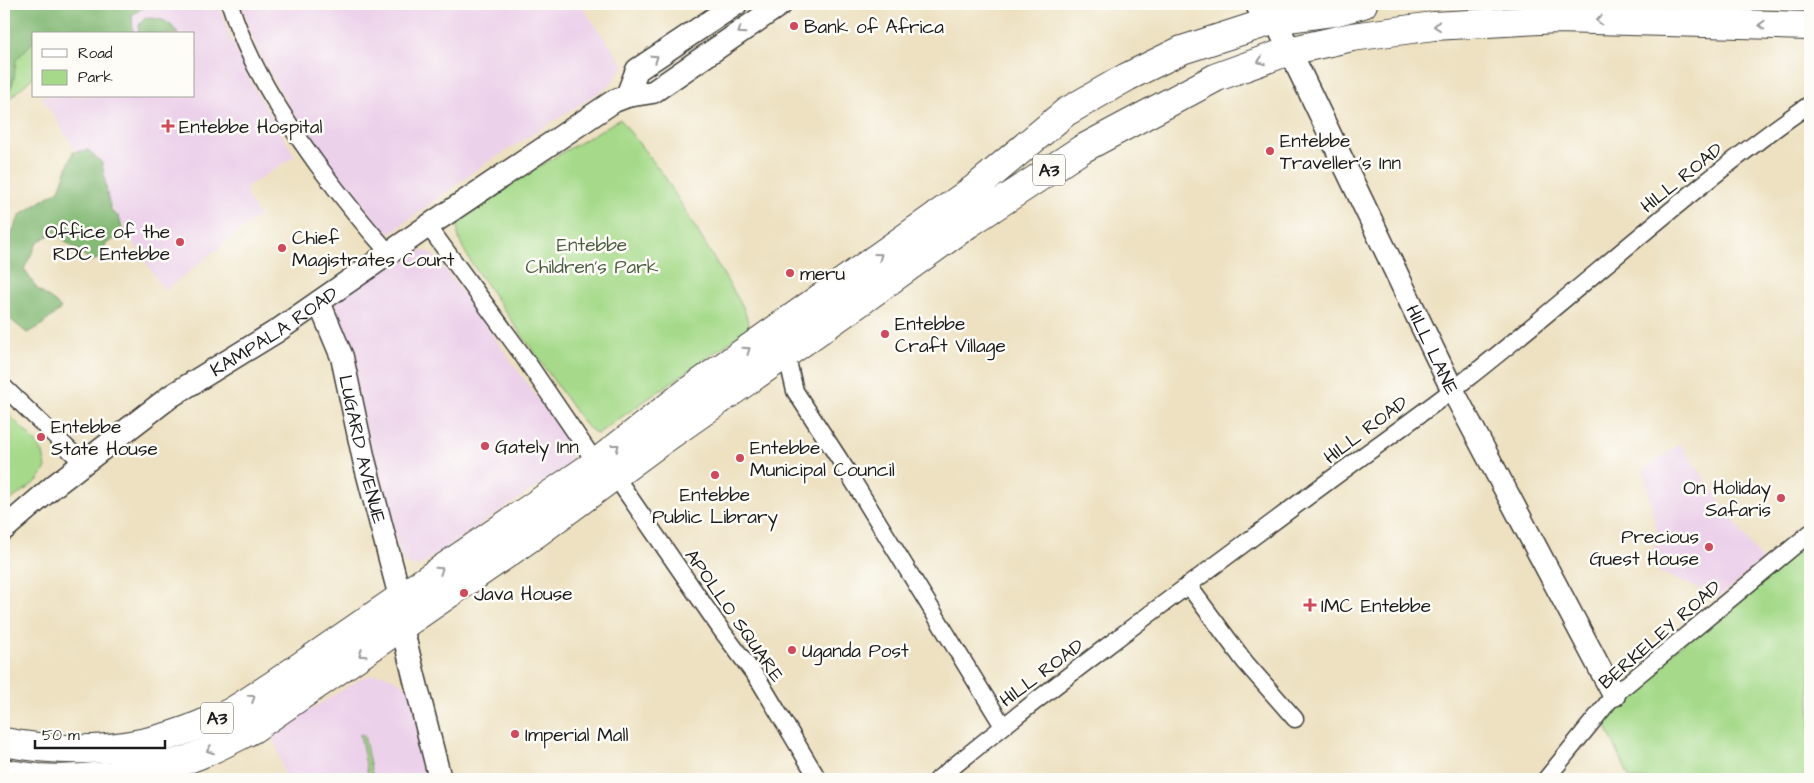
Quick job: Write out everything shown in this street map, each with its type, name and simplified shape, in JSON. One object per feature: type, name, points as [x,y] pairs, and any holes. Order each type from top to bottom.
[{"type":"highway","name":"A3","points":[[4,773],[37,778],[115,777],[173,764],[216,747],[253,729],[402,627],[606,470],[686,393],[974,189],[1066,112],[1127,77],[1266,12],[1334,12],[1363,4]]},
{"type":"highway","name":"A3","points":[[4,742],[30,747],[97,750],[140,744],[188,730],[229,713],[266,690],[400,597],[606,470],[663,440],[968,224],[1082,149],[1217,77],[1289,50],[1352,37],[1434,26],[1557,19],[1810,26]]},
{"type":"street","points":[[230,4],[247,52],[260,78],[286,120],[356,216],[389,253]]},
{"type":"street","points":[[627,96],[637,70],[736,4]]},
{"type":"street","name":"KAMPALA ROAD","points":[[4,528],[83,463],[171,396],[277,331],[428,226],[614,101],[627,96],[653,92],[781,4]]},
{"type":"street","name":"HILL LANE","points":[[1266,12],[1289,50],[1452,389],[1614,695]]},
{"type":"street","name":"HILL ROAD","points":[[938,779],[1003,726],[1188,585],[1452,389],[1565,300],[1685,198],[1810,104]]},
{"type":"street","name":"APOLLO SQUARE","points":[[428,226],[760,682],[818,779]]},
{"type":"street","name":"LUGARD AVENUE","points":[[319,302],[342,356],[364,460],[400,597],[402,627]]},
{"type":"street","points":[[786,353],[795,391],[847,471],[1003,726]]},
{"type":"street","points":[[4,387],[83,463]]},
{"type":"street","name":"BERKELEY ROAD","points":[[1546,779],[1614,695],[1810,532]]},
{"type":"street","points":[[1188,585],[1245,662],[1295,719]]},
{"type":"street","points":[[402,627],[440,779]]},
{"type":"shaded area","name":"Entebbe Hospital","points":[[121,4],[218,4],[230,37],[253,86],[295,156],[247,187],[246,194],[259,216],[164,291],[42,98],[195,98],[195,32],[86,32]]},
{"type":"shaded area","points":[[241,4],[580,4],[624,65],[609,86],[480,167],[388,235],[324,158],[295,117],[257,50]]},
{"type":"shaded area","points":[[408,251],[430,252],[447,271],[569,442],[571,453],[568,465],[418,567],[406,564],[401,557],[335,316],[336,305],[342,295]]},
{"type":"shaded area","points":[[1680,443],[1762,561],[1720,597],[1659,572],[1648,553],[1659,543],[1644,470]]},
{"type":"shaded area","points":[[383,674],[410,690],[433,779],[285,779],[279,754],[271,734],[365,676]]},
{"type":"green space","points":[[4,4],[79,32],[32,32],[32,78],[4,104]]},
{"type":"green space","points":[[4,4],[155,4],[145,6],[132,15],[133,32],[32,32],[32,43],[16,60],[14,79],[4,108]]},
{"type":"green space","points":[[145,18],[155,19],[168,23],[177,32],[138,32],[139,25]]},
{"type":"green space","name":"Entebbe Children's Park","points":[[620,119],[665,177],[743,307],[750,328],[597,434],[585,425],[474,267],[460,242],[458,227],[465,212],[473,205]]},
{"type":"green space","points":[[88,150],[102,163],[111,211],[119,217],[122,229],[116,238],[106,244],[101,258],[91,261],[54,232],[37,243],[24,269],[37,289],[61,309],[39,327],[27,333],[4,314],[4,236],[10,237],[20,215],[59,190],[73,152]]},
{"type":"green space","points":[[4,410],[34,440],[43,453],[46,468],[37,481],[4,505]]},
{"type":"green space","points":[[1810,541],[1810,779],[1630,779],[1599,711]]},
{"type":"green space","points":[[360,734],[364,736],[373,779],[369,779]]},
{"type":"place","name":"Bank of Africa","points":[[794,26]]},
{"type":"place","name":"Entebbe Hospital","points":[[168,126]]},
{"type":"place","name":"Entebbe Traveller's Inn","points":[[1270,151]]},
{"type":"place","name":"Office of the RDC Entebbe","points":[[180,242]]},
{"type":"place","name":"Chief Magistrates Court","points":[[282,248]]},
{"type":"place","name":"meru","points":[[790,273]]},
{"type":"place","name":"Entebbe Craft Village","points":[[885,334]]},
{"type":"place","name":"Entebbe State House","points":[[41,437]]},
{"type":"place","name":"Gately Inn","points":[[485,446]]},
{"type":"place","name":"Entebbe Municipal Council","points":[[740,458]]},
{"type":"place","name":"Entebbe Public Library","points":[[715,475]]},
{"type":"place","name":"On Holiday Safaris","points":[[1781,498]]},
{"type":"place","name":"Precious Guest House","points":[[1709,547]]},
{"type":"place","name":"Java House","points":[[464,593]]},
{"type":"place","name":"IMC Entebbe","points":[[1310,605]]},
{"type":"place","name":"Uganda Post","points":[[792,650]]},
{"type":"place","name":"Imperial Mall","points":[[515,734]]}]
